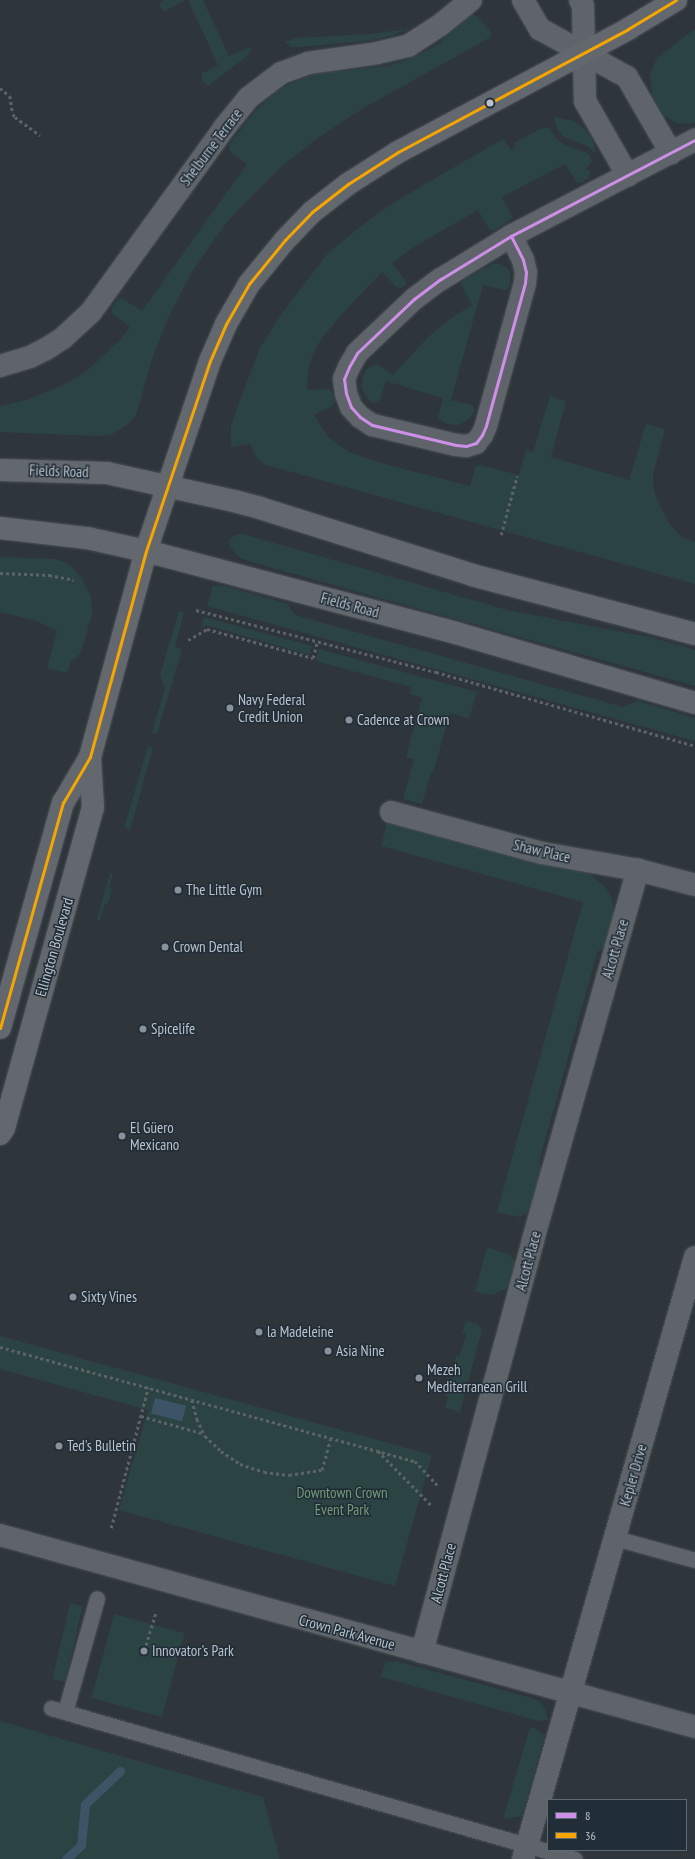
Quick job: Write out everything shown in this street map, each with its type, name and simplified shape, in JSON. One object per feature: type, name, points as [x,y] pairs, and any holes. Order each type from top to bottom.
[{"type":"street","name":"Shelburne Terrace","points":[[0,366],[30,357],[46,349],[63,338],[91,312],[224,128],[248,98],[281,73],[308,63],[377,53],[408,46],[440,26],[470,0]]},
{"type":"street","points":[[523,0],[540,29],[627,77],[671,153]]},
{"type":"street","points":[[580,0],[583,6],[585,101],[628,176]]},
{"type":"street","name":"Ellington Boulevard","points":[[0,1028],[63,804],[90,757],[146,551],[210,361],[226,324],[249,284],[285,240],[312,212],[348,184],[398,152],[628,29],[671,2]]},
{"type":"street","points":[[511,236],[523,260],[526,272],[526,283],[486,426],[482,435],[476,442],[466,446],[456,445],[372,425],[360,417],[351,407],[346,393],[344,379],[349,367],[357,353],[414,299],[441,278],[511,236],[695,140]]},
{"type":"street","name":"Fields Road","points":[[0,470],[107,473],[168,486],[260,508],[472,575],[695,634]]},
{"type":"street","name":"Fields Road","points":[[0,528],[87,538],[146,551],[456,633],[695,703]]},
{"type":"street","name":"Ellington Boulevard","points":[[0,1134],[4,1128],[93,808],[90,757]]},
{"type":"street","name":"Shaw Place","points":[[391,812],[542,852],[638,870],[695,885]]},
{"type":"street","name":"Alcott Place","points":[[422,1652],[533,1240],[638,870]]},
{"type":"street","name":"Kepler Drive","points":[[525,1852],[695,1257]]},
{"type":"street","name":"Crown Park Avenue","points":[[0,1535],[695,1727]]},
{"type":"lane","points":[[615,1538],[695,1560]]},
{"type":"lane","points":[[97,1598],[58,1710],[525,1852],[575,1859]]},
{"type":"path","points":[[0,88],[10,96],[13,114],[15,117],[40,135]]},
{"type":"path","points":[[501,535],[517,476]]},
{"type":"path","points":[[0,573],[49,575],[74,580]]},
{"type":"path","points":[[196,610],[436,672],[695,746]]},
{"type":"path","points":[[188,640],[207,629],[312,658],[317,642]]},
{"type":"path","points":[[0,1347],[415,1461],[434,1481]]},
{"type":"path","points":[[111,1528],[148,1388]]},
{"type":"path","points":[[192,1400],[197,1419],[205,1434],[220,1451],[240,1464],[264,1472],[289,1475],[322,1470],[331,1437]]},
{"type":"path","points":[[141,1416],[205,1434]]},
{"type":"path","points":[[378,1451],[436,1509]]},
{"type":"path","points":[[144,1651],[154,1614]]},
{"type":"green space","points":[[163,0],[185,0],[164,12],[159,5]]},
{"type":"green space","points":[[188,0],[203,0],[229,56],[248,48],[252,48],[246,57],[208,86],[202,81],[201,74],[218,65]]},
{"type":"green space","points":[[471,13],[478,17],[492,33],[489,38],[362,109],[319,137],[284,164],[233,215],[190,275],[168,318],[153,356],[136,415],[127,425],[112,434],[98,436],[0,432],[0,406],[30,399],[65,384],[88,370],[121,339],[130,327],[112,313],[112,307],[117,300],[121,298],[142,311],[247,164],[231,153],[229,145],[251,116],[268,98],[287,85],[306,77],[329,72],[387,66],[410,59],[439,44]]},
{"type":"green space","points":[[414,26],[394,35],[367,41],[297,47],[291,47],[285,42],[295,38],[370,34],[401,30]]},
{"type":"green space","points":[[695,29],[695,122],[690,124],[676,123],[663,115],[656,103],[652,94],[650,75],[656,60],[664,52]]},
{"type":"green space","points":[[554,117],[574,121],[586,130],[594,142],[596,155],[589,147],[562,136],[557,129]]},
{"type":"green space","points":[[549,127],[556,138],[563,144],[589,154],[592,161],[586,169],[591,172],[589,177],[581,183],[577,183],[565,164],[502,197],[513,218],[495,230],[491,230],[488,227],[478,210],[414,247],[392,263],[405,280],[406,284],[402,288],[396,287],[382,272],[343,313],[322,338],[313,354],[308,371],[307,390],[329,389],[333,394],[335,402],[332,406],[314,415],[328,437],[349,452],[381,463],[470,486],[476,466],[479,465],[519,475],[526,450],[533,452],[550,396],[566,401],[551,457],[629,480],[646,424],[665,429],[653,474],[653,486],[657,500],[670,525],[682,537],[695,542],[695,584],[270,466],[264,464],[256,457],[250,444],[231,447],[231,426],[260,348],[280,316],[328,253],[370,219],[398,200],[494,144],[504,139],[511,150],[516,147],[514,143],[540,129]]},
{"type":"green space","points":[[492,264],[501,264],[509,270],[511,278],[509,288],[505,290],[483,285],[451,400],[472,405],[475,410],[470,418],[459,425],[446,424],[438,418],[443,398],[386,381],[380,400],[373,403],[369,400],[361,387],[365,370],[375,364],[379,365],[393,375],[429,336],[451,318],[472,305],[461,284],[463,280]]},
{"type":"green space","points":[[243,534],[507,610],[654,638],[695,650],[695,686],[248,561],[239,557],[230,547],[229,540],[235,535]]},
{"type":"green space","points":[[0,557],[55,559],[69,564],[81,577],[91,596],[92,615],[80,654],[71,661],[67,673],[47,668],[57,631],[34,620],[0,612]]},
{"type":"green space","points":[[213,586],[225,586],[288,604],[294,614],[302,617],[623,707],[638,701],[695,718],[695,741],[207,606]]},
{"type":"green space","points":[[179,611],[184,613],[175,647],[182,649],[157,734],[152,732],[165,688],[160,675]]},
{"type":"green space","points":[[204,617],[312,646],[310,655],[206,625],[201,628]]},
{"type":"green space","points":[[319,649],[477,692],[469,718],[450,713],[434,770],[431,772],[422,804],[403,799],[414,759],[406,757],[422,698],[410,694],[411,687],[316,661]]},
{"type":"green space","points":[[148,746],[153,748],[130,830],[124,828]]},
{"type":"green space","points":[[387,823],[532,862],[589,873],[607,889],[613,903],[613,919],[605,945],[597,953],[539,1162],[542,1170],[534,1204],[526,1214],[519,1217],[497,1212],[583,902],[381,846]]},
{"type":"green space","points":[[110,873],[113,873],[109,888],[112,889],[108,904],[105,904],[100,920],[97,919]]},
{"type":"green space","points":[[487,1247],[510,1255],[516,1264],[511,1283],[505,1289],[492,1295],[475,1292]]},
{"type":"green space","points":[[466,1321],[477,1324],[482,1330],[460,1412],[445,1408],[448,1397],[445,1396],[447,1388],[450,1389],[456,1368],[453,1367],[456,1356],[459,1357],[466,1334],[462,1333]]},
{"type":"green space","name":"Downtown Crown Event Park","points":[[0,1336],[432,1455],[395,1586],[119,1510],[148,1410],[0,1369]]},
{"type":"green space","points":[[70,1603],[83,1606],[65,1682],[52,1679]]},
{"type":"green space","points":[[114,1614],[185,1633],[162,1717],[91,1698]]},
{"type":"green space","points":[[396,1661],[532,1698],[539,1701],[545,1708],[548,1720],[539,1721],[381,1677],[385,1663]]},
{"type":"green space","points":[[0,1721],[263,1797],[280,1859],[0,1859]]},
{"type":"green space","points":[[530,1727],[537,1729],[536,1730],[545,1735],[522,1816],[503,1819]]},
{"type":"water","points":[[155,1398],[186,1406],[182,1421],[151,1414]]},
{"type":"waterway","points":[[66,1859],[81,1845],[85,1804],[120,1771]]},
{"type":"transit line","name":"36","points":[[0,1028],[63,803],[90,757],[146,551],[210,361],[226,324],[249,284],[285,240],[312,212],[348,184],[398,152],[628,29],[676,0]]},
{"type":"transit line","name":"8","points":[[511,236],[523,260],[526,272],[525,283],[486,426],[476,443],[466,446],[456,445],[372,425],[360,417],[351,407],[346,393],[344,379],[349,367],[357,353],[414,299],[441,279],[511,236],[695,140]]},
{"type":"place","name":"Navy Federal Credit Union","points":[[230,708]]},
{"type":"place","name":"Cadence at Crown","points":[[349,720]]},
{"type":"place","name":"The Little Gym","points":[[178,890]]},
{"type":"place","name":"Crown Dental","points":[[165,947]]},
{"type":"place","name":"Spicelife","points":[[143,1029]]},
{"type":"place","name":"El Güero Mexicano","points":[[122,1136]]},
{"type":"place","name":"Sixty Vines","points":[[73,1297]]},
{"type":"place","name":"la Madeleine","points":[[259,1332]]},
{"type":"place","name":"Asia Nine","points":[[328,1351]]},
{"type":"place","name":"Mezeh Mediterranean Grill","points":[[419,1378]]},
{"type":"place","name":"Ted's Bulletin","points":[[59,1446]]},
{"type":"place","name":"Innovator's Park","points":[[144,1651]]}]
